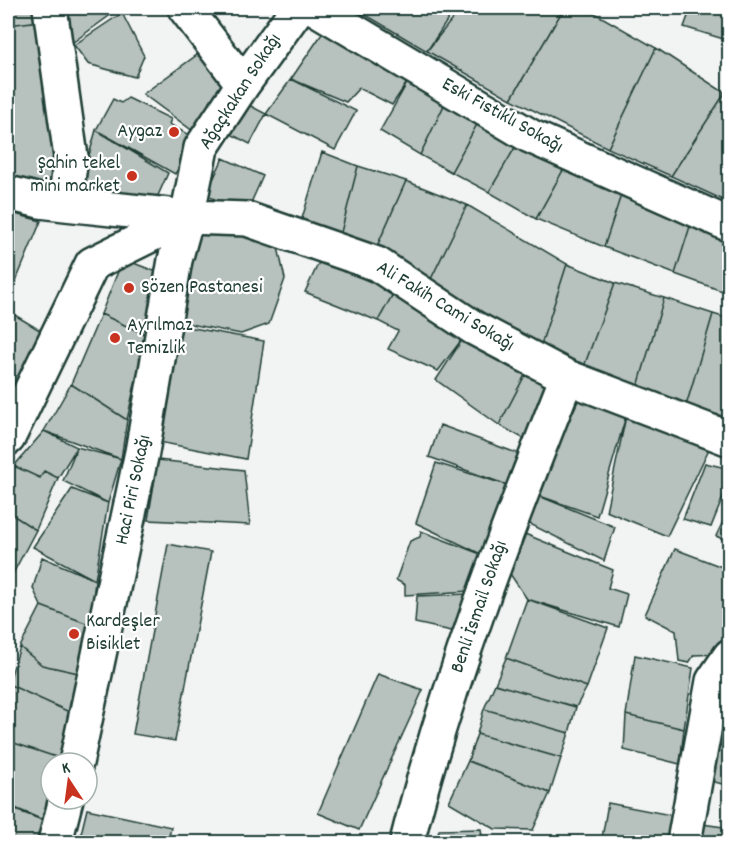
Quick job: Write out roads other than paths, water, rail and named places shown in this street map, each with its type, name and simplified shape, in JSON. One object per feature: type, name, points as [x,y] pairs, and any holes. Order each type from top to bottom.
[{"type":"street","points":[[50,8],[71,157],[65,204]]},
{"type":"street","points":[[185,8],[243,84]]},
{"type":"street","name":"Ağaçkakan Sokağı","points":[[187,217],[201,148],[243,84],[298,8]]},
{"type":"street","name":"Eski Fıstıklı Sokağı","points":[[315,8],[530,136],[729,225]]},
{"type":"street","name":"Ali Fakih Cami Sokağı","points":[[8,193],[65,204],[187,217],[247,219],[377,264],[474,328],[567,376],[729,439]]},
{"type":"street","points":[[8,438],[92,264],[187,217]]},
{"type":"street","name":"Haci Piri Sokağı","points":[[79,751],[142,452],[175,260],[187,217]]},
{"type":"street","name":"Benli İsmail Sokağı","points":[[407,843],[417,802],[477,612],[567,376]]},
{"type":"street","points":[[684,843],[713,681],[729,656]]},
{"type":"street","points":[[55,843],[63,811]]},
{"type":"place","name":"Aygaz","points":[[174,132]]},
{"type":"place","name":"Şahin tekel mini market","points":[[132,176]]},
{"type":"place","name":"Sözen Pastanesi","points":[[129,288]]},
{"type":"place","name":"Ayrılmaz Temizlik","points":[[115,338]]},
{"type":"place","name":"Kardeşler Bisiklet","points":[[74,634]]}]
